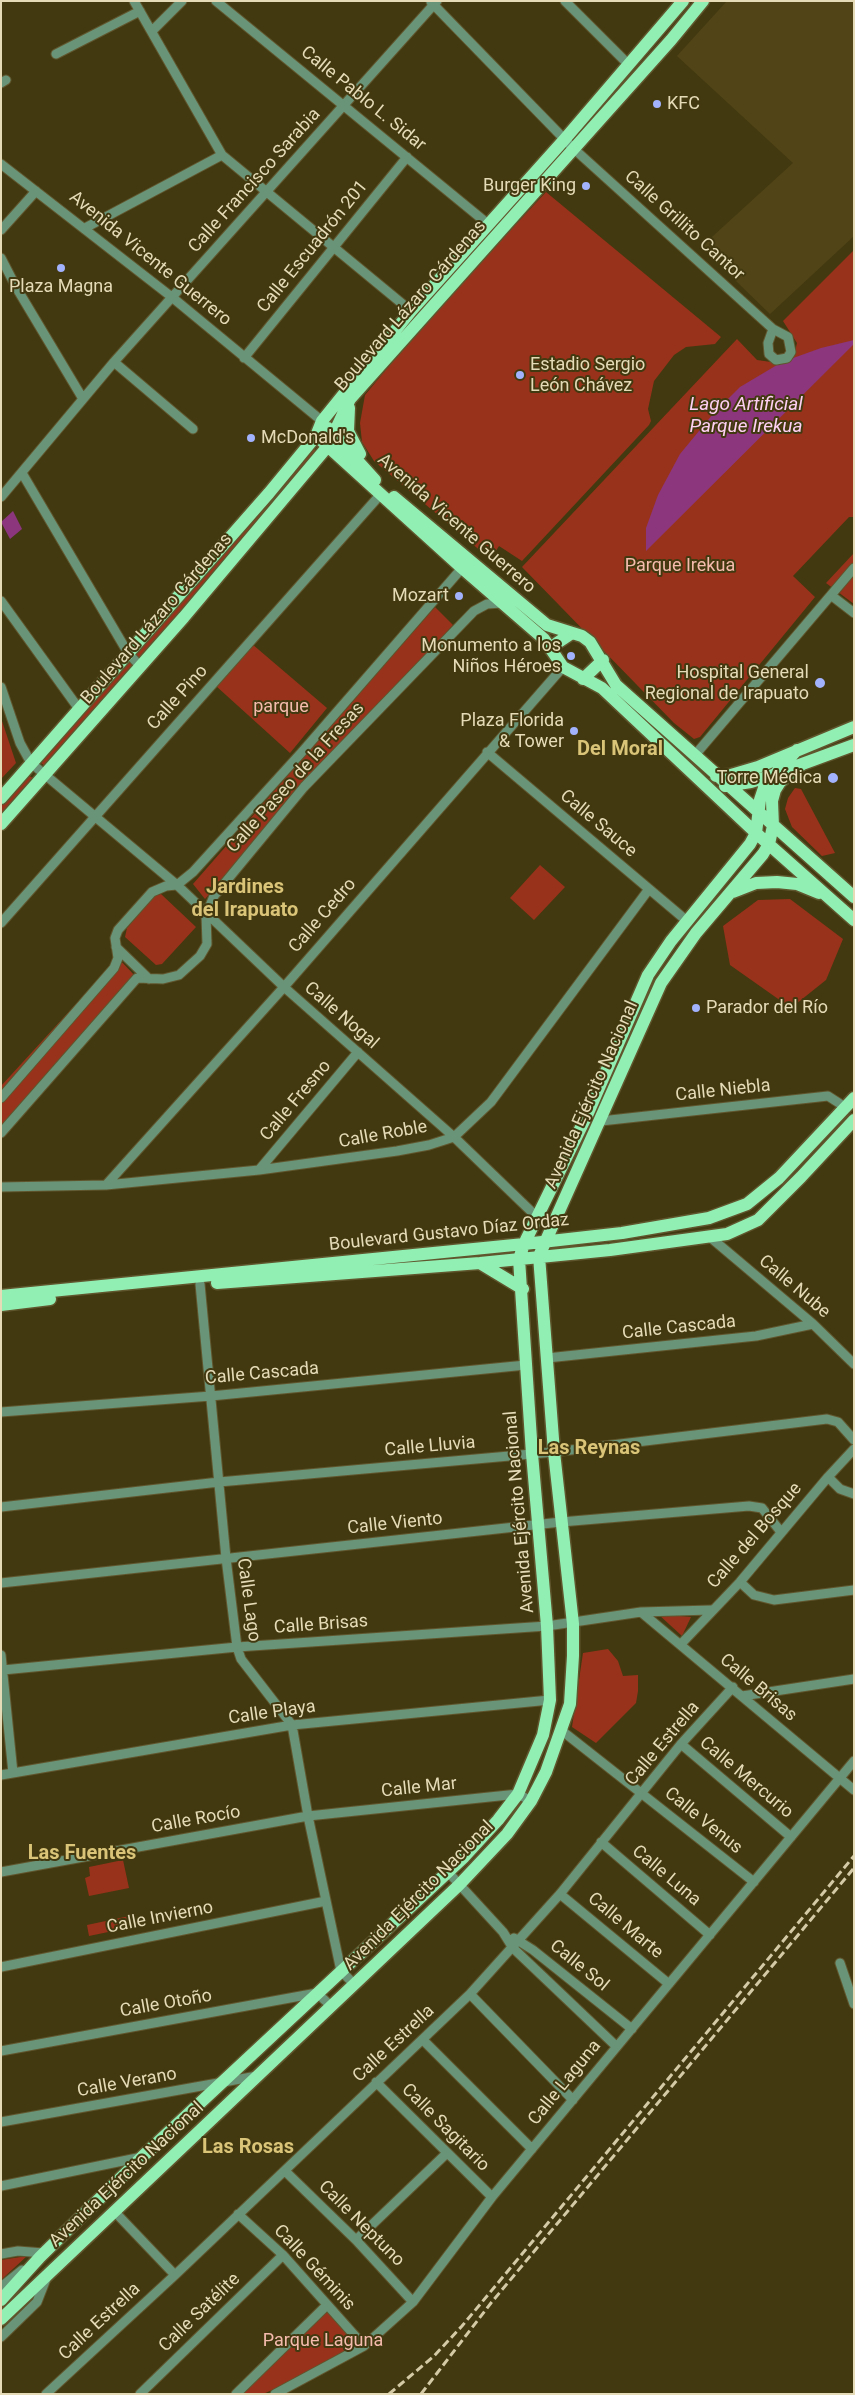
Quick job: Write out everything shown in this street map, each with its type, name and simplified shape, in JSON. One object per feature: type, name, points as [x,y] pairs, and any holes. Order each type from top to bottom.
[{"type":"main road","name":"Boulevard Lázaro Cárdenas","points":[[1,824],[140,666],[328,446],[350,399],[569,144],[629,65],[683,1]]},
{"type":"main road","name":"Boulevard Lázaro Cárdenas","points":[[1,798],[316,436],[322,421],[412,311],[488,224],[569,144],[703,1]]},
{"type":"main road","points":[[350,399],[348,431],[378,489]]},
{"type":"main road","name":"Avenida Vicente Guerrero","points":[[322,421],[378,489],[462,568],[544,639],[563,667],[602,688],[756,833],[854,920]]},
{"type":"main road","name":"Avenida Vicente Guerrero","points":[[316,436],[378,489],[547,625],[582,636],[590,642],[603,660],[616,685],[854,897]]},
{"type":"main road","points":[[552,650],[557,643],[572,633]]},
{"type":"main road","points":[[583,679],[603,660]]},
{"type":"main road","points":[[716,776],[742,772],[854,727]]},
{"type":"main road","points":[[708,787],[730,786],[773,775],[854,745]]},
{"type":"main road","points":[[756,833],[760,815],[760,800],[765,785],[797,750]]},
{"type":"main road","name":"Avenida Ejército Nacional","points":[[1,2319],[459,1885],[507,1834],[532,1801],[546,1772],[570,1704],[573,1624],[554,1452],[539,1256],[601,1121],[661,983],[696,933],[763,854],[769,844],[773,826],[772,801],[775,790],[780,782],[801,765]]},
{"type":"main road","name":"Avenida Ejército Nacional","points":[[1,2300],[42,2255],[142,2157],[448,1872],[498,1820],[518,1794],[543,1735],[550,1700],[547,1626],[532,1454],[520,1259],[524,1244],[588,1113],[648,975],[687,921],[750,844],[756,833]]},
{"type":"main road","points":[[730,893],[756,883],[777,882],[797,884],[829,897]]},
{"type":"main road","name":"Boulevard Gustavo Díaz Ordaz","points":[[1,1296],[524,1244],[622,1233],[709,1218],[747,1204],[779,1178],[849,1103]]},
{"type":"main road","name":"Boulevard Gustavo Díaz Ordaz","points":[[1,1305],[200,1284],[480,1263],[710,1238],[743,1228],[758,1220],[802,1177],[854,1120]]},
{"type":"main road","points":[[480,1263],[523,1289]]},
{"type":"street","points":[[134,1],[222,155],[412,311]]},
{"type":"street","points":[[152,31],[182,1]]},
{"type":"street","name":"Calle Pablo L. Sidar","points":[[216,1],[488,224]]},
{"type":"street","points":[[565,1],[629,65]]},
{"type":"street","name":"Calle Francisco Sarabia","points":[[1,497],[114,362],[345,105],[434,2]]},
{"type":"street","name":"Calle Grillito Cantor","points":[[434,2],[569,144],[773,328]]},
{"type":"street","points":[[56,54],[140,11]]},
{"type":"street","points":[[85,228],[222,155]]},
{"type":"street","name":"Calle Escuadrón 201","points":[[244,358],[407,157]]},
{"type":"street","name":"Avenida Vicente Guerrero","points":[[1,164],[173,298],[322,421]]},
{"type":"street","points":[[1,230],[36,191]]},
{"type":"street","points":[[1,258],[16,287],[83,399]]},
{"type":"street","points":[[114,362],[193,429]]},
{"type":"street","points":[[22,472],[128,653],[140,666]]},
{"type":"street","name":"Calle Pino","points":[[1,923],[378,489]]},
{"type":"street","name":"Calle Paseo de la Fresas","points":[[1,1098],[114,968],[118,958],[115,946],[118,930],[152,892],[166,886],[177,885],[192,872],[296,759],[462,568]]},
{"type":"street","points":[[695,755],[854,568]]},
{"type":"street","points":[[832,596],[854,613]]},
{"type":"street","points":[[1,601],[79,709]]},
{"type":"street","name":"Calle Paseo de la Fresas","points":[[1,1133],[137,978],[163,979],[179,975],[200,956],[207,944],[206,915],[214,896],[304,787],[474,611],[487,604],[502,603]]},
{"type":"street","name":"Calle Cedro","points":[[106,1186],[284,987],[563,667]]},
{"type":"street","points":[[1,687],[20,743],[31,763]]},
{"type":"street","name":"Calle Sauce","points":[[487,752],[687,921]]},
{"type":"street","name":"Calle Nogal","points":[[31,763],[177,885],[206,915],[284,987],[454,1137],[538,1218]]},
{"type":"street","name":"Calle Roble","points":[[1,1187],[106,1186],[259,1170],[397,1151],[428,1145],[454,1137],[491,1102],[649,889]]},
{"type":"street","points":[[115,946],[149,979]]},
{"type":"street","name":"Calle Fresno","points":[[259,1170],[358,1052]]},
{"type":"street","name":"Calle Niebla","points":[[601,1121],[828,1096],[849,1103]]},
{"type":"street","name":"Calle Nube","points":[[710,1238],[813,1324],[854,1364]]},
{"type":"street","name":"Calle Lago","points":[[200,1284],[226,1558],[237,1647],[241,1659],[292,1725],[308,1816],[341,1971]]},
{"type":"street","name":"Calle Cascada","points":[[547,1358],[756,1336],[813,1324]]},
{"type":"street","name":"Calle Cascada","points":[[1,1412],[211,1396],[526,1365]]},
{"type":"street","name":"Calle Lluvia","points":[[1,1507],[219,1482],[554,1452],[827,1420],[838,1422],[854,1440]]},
{"type":"street","name":"Calle del Bosque","points":[[681,1644],[711,1610],[740,1582],[828,1477],[854,1449]]},
{"type":"street","points":[[828,1477],[840,1489],[854,1494]]},
{"type":"street","name":"Calle Viento","points":[[1,1583],[561,1522],[749,1506],[762,1508],[781,1532]]},
{"type":"street","points":[[740,1582],[754,1595],[774,1600],[854,1590]]},
{"type":"street","name":"Calle Brisas","points":[[3,1670],[237,1647],[573,1624],[640,1612],[711,1610]]},
{"type":"street","name":"Calle Brisas","points":[[640,1612],[733,1687],[854,1790]]},
{"type":"street","points":[[1,1656],[12,1773]]},
{"type":"street","points":[[742,1696],[854,1680]]},
{"type":"street","name":"Calle Estrella","points":[[46,2394],[176,2275],[470,1994],[560,1894],[681,1744],[733,1687]]},
{"type":"street","name":"Calle Playa","points":[[1,1776],[292,1725],[550,1700]]},
{"type":"street","name":"Calle Venus","points":[[561,1730],[754,1882]]},
{"type":"street","name":"Calle Mercurio","points":[[681,1744],[791,1836]]},
{"type":"street","name":"Calle Laguna","points":[[275,2394],[364,2346],[413,2302],[492,2197],[854,1761]]},
{"type":"street","points":[[518,1794],[532,1801]]},
{"type":"street","name":"Calle Mar","points":[[308,1816],[518,1794]]},
{"type":"street","name":"Calle Rocío","points":[[1,1872],[308,1816]]},
{"type":"street","name":"Calle Luna","points":[[602,1842],[710,1935]]},
{"type":"street","name":"Calle Sol","points":[[448,1872],[503,1932],[616,2046]]},
{"type":"street","name":"Calle Marte","points":[[560,1894],[669,1984]]},
{"type":"street","name":"Calle Invierno","points":[[1,1966],[326,1901]]},
{"type":"street","name":"Calle Sol","points":[[516,1944],[632,2030]]},
{"type":"street","points":[[840,1963],[850,1980],[854,2004]]},
{"type":"street","points":[[341,1971],[354,1984]]},
{"type":"street","points":[[317,1993],[331,2006]]},
{"type":"street","name":"Calle Otoño","points":[[1,2051],[317,1993]]},
{"type":"street","points":[[470,1994],[573,2100]]},
{"type":"street","points":[[423,2040],[532,2149]]},
{"type":"street","name":"Calle Verano","points":[[1,2122],[258,2076]]},
{"type":"street","name":"Calle Sagitario","points":[[376,2082],[492,2197]]},
{"type":"street","points":[[356,2240],[447,2153]]},
{"type":"street","points":[[1,2186],[142,2157]]},
{"type":"street","name":"Calle Neptuno","points":[[285,2171],[356,2240],[413,2302]]},
{"type":"street","points":[[114,2211],[176,2275]]},
{"type":"street","name":"Calle Géminis","points":[[238,2214],[282,2255],[364,2346]]},
{"type":"street","points":[[1,2254],[18,2251],[42,2255]]},
{"type":"street","points":[[1,2287],[42,2255]]},
{"type":"street","name":"Calle Satélite","points":[[140,2394],[282,2255]]},
{"type":"street","points":[[1,2337],[37,2302],[48,2274]]},
{"type":"street","points":[[236,2394],[328,2305]]},
{"type":"shaded area","points":[[727,1],[854,1],[854,236],[770,314],[701,247],[793,163],[677,56]]},
{"type":"green space","name":"Estadio Sergio León Chávez","points":[[546,192],[721,337],[715,344],[686,347],[674,355],[654,381],[648,409],[651,421],[649,425],[522,561],[499,546],[494,554],[483,553],[374,461],[362,442],[360,423],[365,395],[428,319]]},
{"type":"green space","name":"Parque Irekua","points":[[854,250],[854,517],[849,517],[793,576],[815,597],[700,737],[694,739],[674,723],[522,567],[737,339],[757,360],[778,363],[794,356],[797,343],[783,321]]},
{"type":"green space","points":[[309,445],[318,452],[47,768],[41,763]]},
{"type":"green space","points":[[854,553],[854,604],[826,583]]},
{"type":"green space","points":[[435,607],[453,625],[205,899],[193,884]]},
{"type":"green space","name":"parque","points":[[252,644],[327,708],[290,753],[216,686]]},
{"type":"green space","points":[[1,718],[16,763],[1,779]]},
{"type":"green space","points":[[26,774],[38,781],[1,822],[1,802]]},
{"type":"green space","points":[[795,788],[801,789],[835,853],[822,856],[792,827],[785,809],[788,798]]},
{"type":"green space","points":[[540,865],[565,887],[534,920],[510,898]]},
{"type":"green space","points":[[161,894],[196,927],[162,964],[156,965],[125,937],[127,928],[154,896]]},
{"type":"green space","points":[[790,899],[843,939],[826,980],[791,1008],[730,965],[723,926],[758,900]]},
{"type":"green space","points":[[118,958],[137,978],[1,1133],[1,1086]]},
{"type":"green space","points":[[658,1614],[691,1617],[682,1636]]},
{"type":"green space","points":[[608,1649],[618,1661],[623,1676],[638,1675],[638,1691],[636,1703],[596,1743],[572,1727],[583,1653]]},
{"type":"green space","points":[[123,1860],[129,1888],[89,1896],[85,1878],[90,1876],[89,1867]]},
{"type":"green space","points":[[134,1915],[137,1926],[89,1936],[87,1925]]},
{"type":"green space","points":[[27,2256],[1,2280],[1,2260]]},
{"type":"green space","name":"Parque Laguna","points":[[327,2307],[357,2342],[335,2359],[295,2380],[263,2394],[240,2394]]},
{"type":"water","name":"Lago Artificial Parque Irekua","points":[[854,340],[854,344],[646,551],[646,528],[658,495],[680,454],[713,414],[740,387],[782,362],[821,348]]},
{"type":"water","points":[[13,511],[22,529],[10,539],[1,522]]},
{"type":"railway","points":[[389,2394],[434,2356],[462,2326],[854,1856]]},
{"type":"railway","points":[[421,2394],[491,2303],[854,1868]]},
{"type":"place","name":"KFC","points":[[657,104]]},
{"type":"place","name":"Burger King","points":[[586,186]]},
{"type":"place","name":"Plaza Magna","points":[[61,268]]},
{"type":"place","name":"Estadio Sergio León Chávez","points":[[520,375]]},
{"type":"place","name":"McDonald's","points":[[251,438]]},
{"type":"place","name":"Mozart","points":[[459,596]]},
{"type":"place","name":"Monumento a los Niños Héroes","points":[[571,656]]},
{"type":"place","name":"Hospital General Regional de Irapuato","points":[[820,683]]},
{"type":"place","name":"Plaza Florida & Tower","points":[[574,731]]},
{"type":"place","name":"Torre Médica","points":[[833,778]]},
{"type":"place","name":"Parador del Río","points":[[696,1008]]},
{"type":"district","name":"Del Moral","points":[[620,750]]},
{"type":"district","name":"Jardines del Irapuato","points":[[245,900]]},
{"type":"district","name":"Las Reynas","points":[[589,1449]]},
{"type":"district","name":"Las Fuentes","points":[[82,1854]]},
{"type":"district","name":"Las Rosas","points":[[248,2148]]}]
